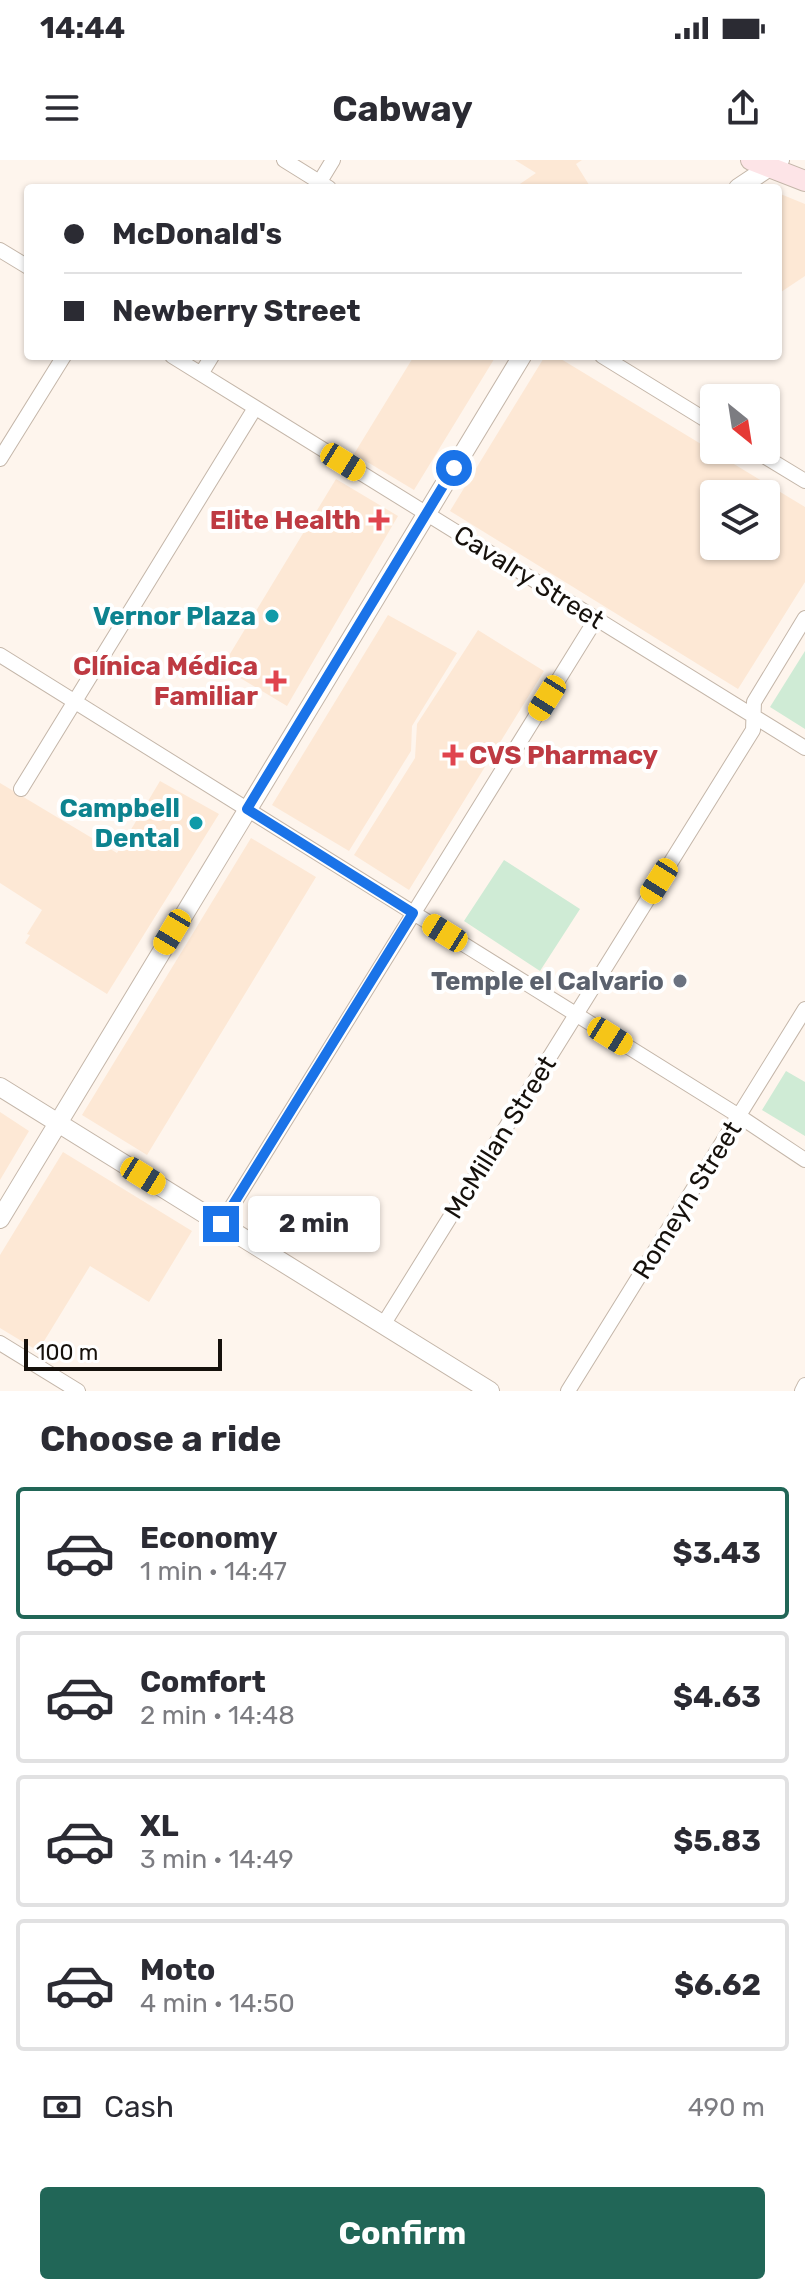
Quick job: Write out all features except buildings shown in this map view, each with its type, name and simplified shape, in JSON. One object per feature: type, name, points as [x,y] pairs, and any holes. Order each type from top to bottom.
[{"type":"main road","points":[[767,162],[805,181]]},
{"type":"street","points":[[284,160],[318,184]]},
{"type":"street","points":[[322,184],[333,160]]},
{"type":"street","points":[[742,184],[767,162]]},
{"type":"street","points":[[0,250],[24,265]]},
{"type":"street","points":[[0,459],[62,360]]},
{"type":"street","name":"Cavalry Street","points":[[178,360],[805,748]]},
{"type":"street","points":[[201,374],[210,360]]},
{"type":"street","points":[[0,1219],[520,360]]},
{"type":"street","points":[[608,360],[700,416]]},
{"type":"street","points":[[21,789],[255,408]]},
{"type":"street","points":[[777,464],[805,481]]},
{"type":"street","name":"McMillan Street","points":[[383,1325],[752,731],[754,702],[805,618]]},
{"type":"street","points":[[221,1224],[596,619]]},
{"type":"street","points":[[0,655],[805,1160]]},
{"type":"street","name":"Romeyn Street","points":[[568,1391],[805,1009]]},
{"type":"street","points":[[0,1087],[490,1391]]},
{"type":"street","points":[[0,1343],[78,1391]]},
{"type":"street","points":[[802,1391],[805,1385]]},
{"type":"shaded area","points":[[515,160],[582,160],[576,164],[588,184],[520,184],[536,173]]},
{"type":"shaded area","points":[[782,195],[805,204],[805,276],[782,291]]},
{"type":"shaded area","points":[[412,360],[494,360],[414,490],[354,454]]},
{"type":"shaded area","points":[[543,360],[563,360],[700,443],[700,464],[734,464],[760,480],[700,480],[700,560],[780,560],[780,492],[805,507],[805,582],[738,689],[450,511]]},
{"type":"shaded area","points":[[336,479],[398,516],[287,706],[222,667]]},
{"type":"shaded area","points":[[388,615],[457,653],[412,726],[411,751],[349,851],[272,805]]},
{"type":"shaded area","points":[[478,630],[544,671],[409,890],[354,855],[415,758],[417,724]]},
{"type":"shaded area","points":[[160,781],[219,814],[107,994],[25,943],[42,910],[0,883],[0,783],[117,853]]},
{"type":"shaded area","points":[[251,838],[316,877],[147,1155],[82,1115]]},
{"type":"shaded area","points":[[0,1112],[29,1131],[0,1180]]},
{"type":"shaded area","points":[[63,1152],[192,1231],[149,1302],[90,1266],[38,1351],[0,1328],[0,1255]]},
{"type":"green space","points":[[805,651],[805,729],[770,707]]},
{"type":"green space","points":[[504,860],[580,909],[540,971],[464,921]]},
{"type":"green space","points":[[786,1071],[805,1082],[805,1136],[762,1110]]},
{"type":"place","name":"Elite Health","points":[[379,520]]},
{"type":"place","name":"Vernor Plaza","points":[[272,616]]},
{"type":"place","name":"Clínica Médica Familiar","points":[[276,681]]},
{"type":"place","name":"CVS Pharmacy","points":[[453,755]]},
{"type":"place","name":"Campbell Dental","points":[[196,823]]},
{"type":"place","name":"Temple el Calvario","points":[[680,981]]},
{"type":"route","points":[[221,1224],[413,913],[247,809],[454,468]]}]
